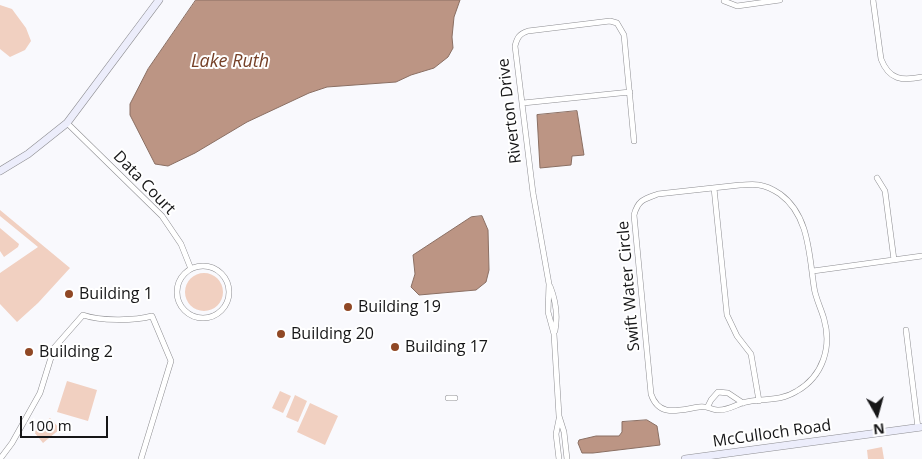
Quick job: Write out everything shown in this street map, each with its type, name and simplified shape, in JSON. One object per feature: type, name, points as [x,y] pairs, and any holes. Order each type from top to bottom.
[{"type":"street","points":[[0,171],[28,154],[67,123],[158,0]]},
{"type":"street","points":[[724,0],[737,6],[780,0]]},
{"type":"street","points":[[873,0],[881,59],[884,68],[896,78],[903,80],[922,77]]},
{"type":"street","name":"Riverton Drive","points":[[559,459],[556,434],[559,416],[554,334],[556,311],[554,297],[549,284],[533,192],[515,46],[517,38],[522,33],[528,31],[610,21],[617,23],[624,35],[634,141]]},
{"type":"street","points":[[523,103],[630,92]]},
{"type":"street","name":"Data Court","points":[[67,123],[162,216],[181,244],[192,268]]},
{"type":"street","points":[[877,178],[885,191],[894,260]]},
{"type":"street","name":"Swift Water Circle","points":[[760,185],[773,190],[790,202],[801,218],[813,271],[814,289],[825,322],[827,350],[821,369],[799,391],[784,398],[742,403],[734,408],[716,410],[708,406],[668,411],[654,403],[651,394],[634,215],[636,205],[645,198],[658,194],[760,185]]},
{"type":"street","points":[[714,188],[727,314],[737,336],[751,354],[759,401]]},
{"type":"street","points":[[813,271],[922,256]]},
{"type":"street","points":[[199,266],[217,270],[224,276],[228,284],[228,302],[223,310],[206,319],[188,314],[178,302],[176,290],[179,281],[192,268],[199,266]]},
{"type":"street","points":[[0,459],[12,443],[40,393],[54,348],[83,315],[92,318],[142,319],[152,316],[156,323],[171,362],[141,459]]},
{"type":"street","points":[[906,330],[920,428]]},
{"type":"street","points":[[708,406],[718,392],[728,392],[742,403]]},
{"type":"street","name":"Riverton Drive","points":[[559,416],[564,432],[568,459]]},
{"type":"street","name":"McCulloch Road","points":[[685,459],[920,428]]},
{"type":"shaded area","points":[[0,5],[12,9],[26,28],[31,41],[25,50],[10,57],[0,49]]},
{"type":"shaded area","points":[[0,210],[70,268],[38,303],[17,322],[0,304],[0,273],[38,247],[0,216]]},
{"type":"shaded area","points":[[0,228],[19,244],[18,247],[4,257],[0,251]]},
{"type":"shaded area","points":[[204,273],[218,278],[223,292],[218,306],[204,311],[190,306],[185,292],[190,278]]},
{"type":"shaded area","points":[[67,381],[97,390],[88,421],[57,412]]},
{"type":"shaded area","points":[[280,391],[291,396],[283,413],[272,408]]},
{"type":"shaded area","points":[[295,395],[307,401],[298,422],[286,417]]},
{"type":"shaded area","points":[[310,403],[338,416],[325,445],[297,432]]},
{"type":"shaded area","points":[[50,418],[60,429],[43,443],[34,432]]},
{"type":"shaded area","points":[[882,447],[884,459],[868,459],[867,450]]},
{"type":"water","name":"Lake Ruth","points":[[196,0],[460,0],[454,17],[453,48],[448,57],[434,68],[396,82],[327,87],[309,93],[247,122],[195,153],[168,166],[155,164],[130,115],[130,104],[148,69]]},
{"type":"water","points":[[577,111],[584,155],[572,156],[571,165],[540,168],[537,115]]},
{"type":"water","points":[[482,216],[488,230],[489,270],[486,282],[476,290],[419,295],[411,287],[415,274],[413,255],[471,217]]},
{"type":"water","points":[[647,420],[657,426],[660,445],[582,453],[578,443],[579,440],[596,436],[619,436],[622,432],[622,422]]},
{"type":"place","name":"Building 1","points":[[69,294]]},
{"type":"place","name":"Building 19","points":[[348,307]]},
{"type":"place","name":"Building 20","points":[[281,334]]},
{"type":"place","name":"Building 17","points":[[395,347]]},
{"type":"place","name":"Building 2","points":[[29,352]]}]
